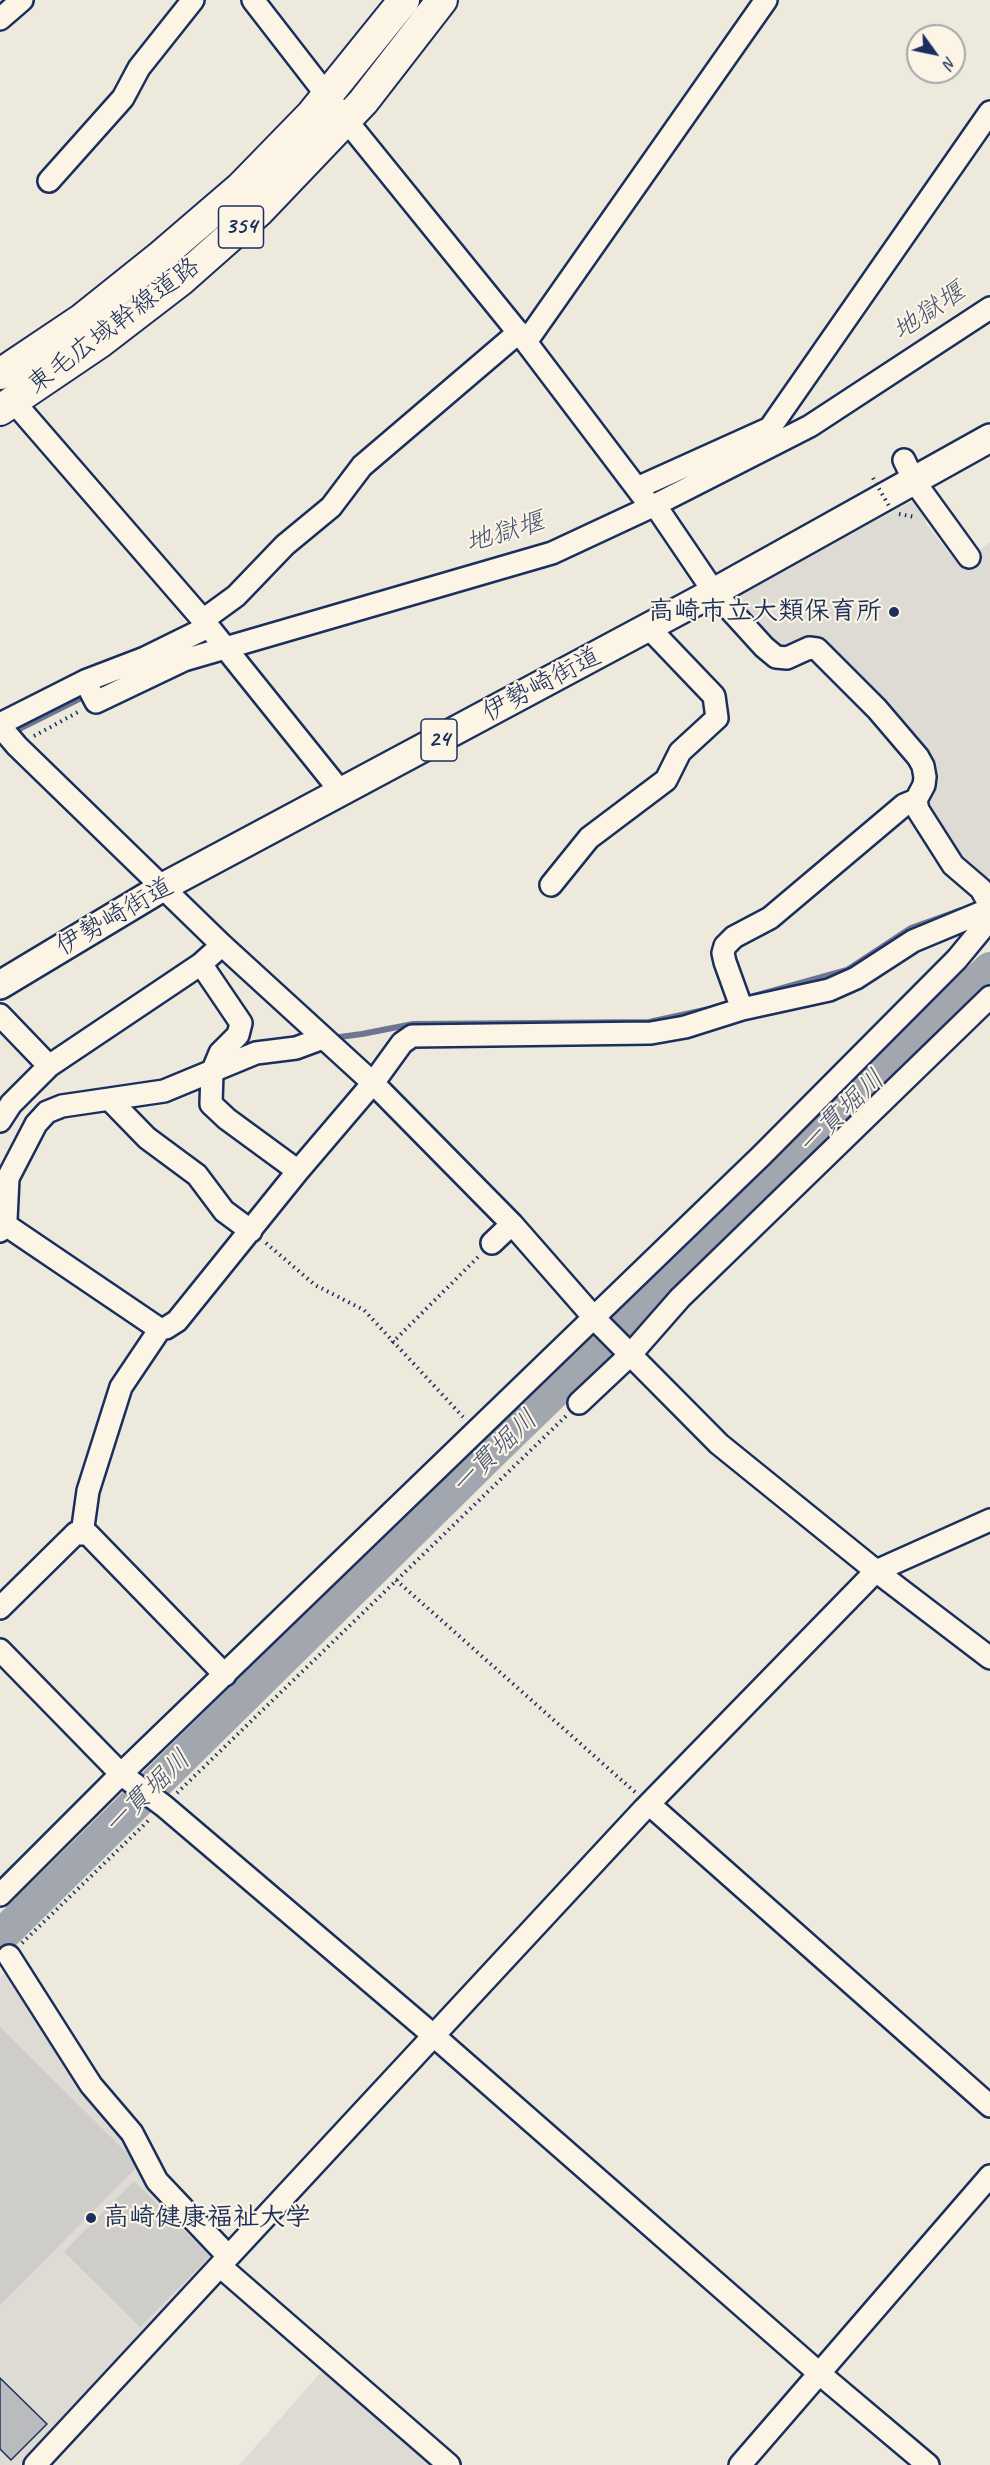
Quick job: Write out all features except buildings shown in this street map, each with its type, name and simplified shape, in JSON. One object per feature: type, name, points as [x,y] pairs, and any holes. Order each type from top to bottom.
[{"type":"highway","name":"東毛広域幹線道路","points":[[0,374],[82,319],[240,188],[327,96],[404,0]]},
{"type":"highway","name":"東毛広域幹線道路","points":[[7,405],[99,342],[182,280],[259,211],[346,120],[442,0]]},
{"type":"main road","name":"伊勢崎街道","points":[[0,985],[163,887],[714,592],[909,471],[990,438]]},
{"type":"street","points":[[0,19],[22,0]]},
{"type":"street","points":[[49,181],[123,98],[139,68],[193,0]]},
{"type":"street","points":[[253,0],[346,120],[523,337],[653,506],[714,592],[776,657],[787,658],[809,648],[817,649],[841,671],[918,757],[925,777],[916,800],[918,810],[953,865],[987,893]]},
{"type":"street","points":[[765,0],[523,337],[362,466],[331,507],[285,545],[206,624],[145,658],[85,681],[0,725],[17,746],[222,945],[373,1083],[512,1224],[628,1354],[719,1444],[876,1571],[990,1658]]},
{"type":"street","points":[[637,488],[770,428],[990,112]]},
{"type":"street","points":[[85,681],[96,702],[184,660],[552,553],[653,506],[810,426],[990,309]]},
{"type":"street","points":[[7,405],[206,624],[342,793]]},
{"type":"street","points":[[909,471],[969,557]]},
{"type":"street","points":[[551,885],[589,838],[666,780],[680,752],[717,718],[714,696],[648,627]]},
{"type":"street","points":[[742,1010],[724,962],[725,946],[734,937],[770,918],[904,805],[916,800]]},
{"type":"street","points":[[82,1534],[88,1491],[121,1387],[160,1329],[177,1321],[298,1170],[373,1083],[402,1043],[412,1036],[651,1033],[684,1027],[742,1010],[829,990],[856,978],[913,941],[990,909]]},
{"type":"street","points":[[0,1895],[476,1430],[595,1319],[786,1132],[957,959],[990,920]]},
{"type":"street","points":[[0,1121],[11,1104],[49,1066],[201,964],[222,945]]},
{"type":"street","points":[[201,964],[241,1023],[238,1035],[219,1053],[212,1072],[211,1104],[227,1119],[298,1170]]},
{"type":"street","points":[[579,1403],[680,1298],[990,997]]},
{"type":"street","points":[[0,1015],[49,1066]]},
{"type":"street","points":[[160,1329],[1,1225],[8,1178],[36,1124],[47,1112],[62,1106],[164,1091],[256,1053],[296,1048],[323,1038]]},
{"type":"street","points":[[110,1100],[147,1138],[197,1175],[224,1211],[251,1231]]},
{"type":"street","points":[[492,1243],[512,1224]]},
{"type":"street","points":[[35,2465],[648,1804],[876,1571],[990,1520]]},
{"type":"street","points":[[0,1608],[76,1533],[87,1534],[225,1675]]},
{"type":"street","points":[[0,1650],[124,1776],[162,1804],[433,2036],[820,2374],[928,2465]]},
{"type":"street","points":[[648,1804],[990,2106]]},
{"type":"street","points":[[9,1956],[92,2085],[132,2133],[157,2181],[224,2261],[449,2465]]},
{"type":"street","points":[[740,2465],[990,2176]]},
{"type":"path","points":[[873,478],[893,513],[925,519]]},
{"type":"path","points":[[17,746],[96,702]]},
{"type":"path","points":[[251,1231],[315,1285],[364,1310],[392,1343],[476,1430]]},
{"type":"path","points":[[392,1343],[492,1243]]},
{"type":"path","points":[[9,1956],[162,1804],[579,1403]]},
{"type":"path","points":[[396,1580],[648,1804]]},
{"type":"shaded area","points":[[913,501],[926,518],[926,524],[959,565],[990,542],[990,876],[981,880],[967,871],[924,806],[935,776],[820,640],[777,651],[731,602],[733,596]]},
{"type":"shaded area","name":"高崎健康福祉大学","points":[[9,1968],[215,2253],[20,2465],[0,2465],[0,1978]]},
{"type":"shaded area","points":[[0,2027],[139,2165],[0,2305]]},
{"type":"shaded area","points":[[134,2181],[210,2256],[140,2327],[64,2252]]},
{"type":"shaded area","points":[[323,2370],[433,2465],[239,2465]]},
{"type":"waterway","name":"地獄堰","points":[[11,733],[117,680]]},
{"type":"waterway","points":[[754,996],[847,970],[911,928],[961,910]]},
{"type":"waterway","name":"一貫堀川","points":[[0,1937],[492,1452],[990,969]]},
{"type":"waterway","points":[[332,1038],[413,1024],[649,1022],[709,1009]]},
{"type":"place","name":"高崎市立大類保育所","points":[[894,612]]},
{"type":"place","name":"高崎健康福祉大学","points":[[91,2218]]}]
